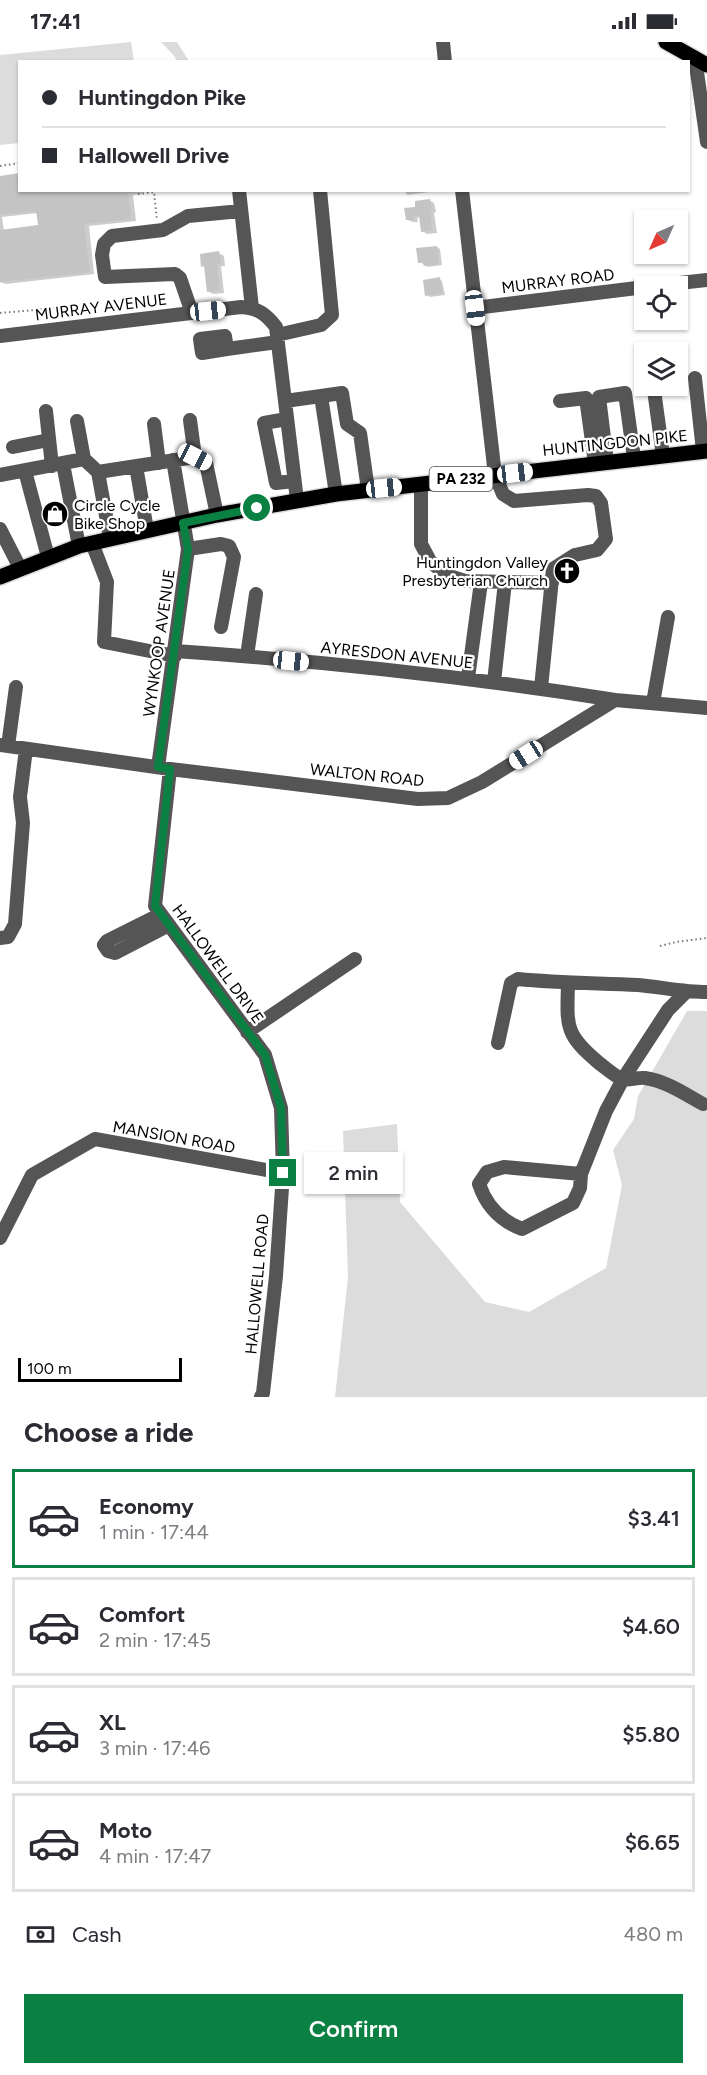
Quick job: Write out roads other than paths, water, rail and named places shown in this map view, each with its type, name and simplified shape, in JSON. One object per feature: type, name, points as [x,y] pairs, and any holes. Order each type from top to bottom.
[{"type":"main road","points":[[666,42],[680,46],[701,62]]},
{"type":"main road","name":"HUNTINGDON PIKE","points":[[0,577],[48,557],[110,538],[297,500],[705,451]]},
{"type":"street","points":[[442,42],[445,60]]},
{"type":"street","points":[[701,62],[695,110],[707,141]]},
{"type":"street","points":[[239,192],[252,308],[267,315],[276,327],[297,500]]},
{"type":"street","points":[[227,349],[321,325],[332,315],[320,192]]},
{"type":"street","points":[[462,192],[495,475],[503,494],[513,501],[588,495],[596,496],[601,503],[606,539],[597,550],[575,555],[553,569],[541,688]]},
{"type":"street","points":[[192,313],[180,278],[175,274],[105,277],[102,255],[104,244],[112,236],[164,230],[188,216],[241,211]]},
{"type":"street","points":[[688,282],[707,280]]},
{"type":"street","name":"MURRAY ROAD","points":[[475,308],[634,288]]},
{"type":"street","name":"MURRAY AVENUE","points":[[0,336],[252,308]]},
{"type":"street","points":[[695,378],[705,451]]},
{"type":"street","points":[[601,462],[599,397],[631,392],[634,458]]},
{"type":"street","points":[[285,401],[342,393],[347,424],[360,433],[368,490]]},
{"type":"street","points":[[321,396],[336,494]]},
{"type":"street","points":[[655,396],[663,456]]},
{"type":"street","points":[[560,401],[586,398],[601,462]]},
{"type":"street","points":[[46,411],[49,440],[85,545]]},
{"type":"street","points":[[287,419],[264,423],[276,483],[294,482]]},
{"type":"street","points":[[190,420],[195,457]]},
{"type":"street","points":[[77,421],[84,459],[98,472],[110,538]]},
{"type":"street","points":[[154,423],[159,463]]},
{"type":"street","points":[[14,447],[49,440]]},
{"type":"street","points":[[269,450],[290,446]]},
{"type":"street","points":[[98,472],[195,457],[206,463],[217,515]]},
{"type":"street","points":[[0,475],[84,459]]},
{"type":"street","name":"WYNKOOP AVENUE","points":[[164,768],[188,549],[173,460]]},
{"type":"street","points":[[136,466],[147,530]]},
{"type":"street","points":[[25,471],[48,557]]},
{"type":"street","points":[[421,484],[421,544],[430,561],[446,574],[465,581],[552,584]]},
{"type":"street","points":[[0,529],[20,568]]},
{"type":"street","points":[[188,549],[221,544],[230,546],[234,557],[221,627]]},
{"type":"street","name":"AYRESDON AVENUE","points":[[85,545],[107,582],[104,642],[175,654],[247,656],[468,678],[615,700]]},
{"type":"street","points":[[468,678],[481,582]]},
{"type":"street","points":[[494,682],[505,582]]},
{"type":"street","points":[[247,656],[256,594]]},
{"type":"street","points":[[653,703],[668,618]]},
{"type":"street","points":[[4,746],[16,687]]},
{"type":"street","points":[[615,700],[707,708]]},
{"type":"street","name":"WALTON ROAD","points":[[4,746],[164,768],[418,798],[448,798],[482,783],[615,700]]},
{"type":"street","points":[[0,938],[8,937],[15,924],[23,823],[20,797],[26,749]]},
{"type":"street","name":"HALLOWELL DRIVE","points":[[164,768],[155,906],[265,1055],[281,1108],[283,1173]]},
{"type":"street","points":[[247,1032],[355,959]]},
{"type":"street","points":[[498,1042],[511,983],[518,980],[658,987],[686,992],[707,992]]},
{"type":"street","points":[[568,983],[567,1017],[571,1034],[584,1050],[606,1069],[623,1079],[644,1077],[670,1086],[704,1104]]},
{"type":"street","points":[[581,1174],[504,1167],[487,1172],[479,1184],[484,1198],[507,1223],[522,1229],[573,1203],[580,1188],[581,1174],[606,1111],[623,1079],[668,1010],[686,992]]},
{"type":"street","name":"MANSION ROAD","points":[[0,1238],[32,1175],[95,1139],[283,1173]]},
{"type":"street","name":"HALLOWELL ROAD","points":[[261,1397],[276,1276],[283,1173]]},
{"type":"place","name":"Circle Cycle Bike Shop","points":[[55,514]]},
{"type":"place","name":"Huntingdon Valley Presbyterian Church","points":[[567,571]]}]
